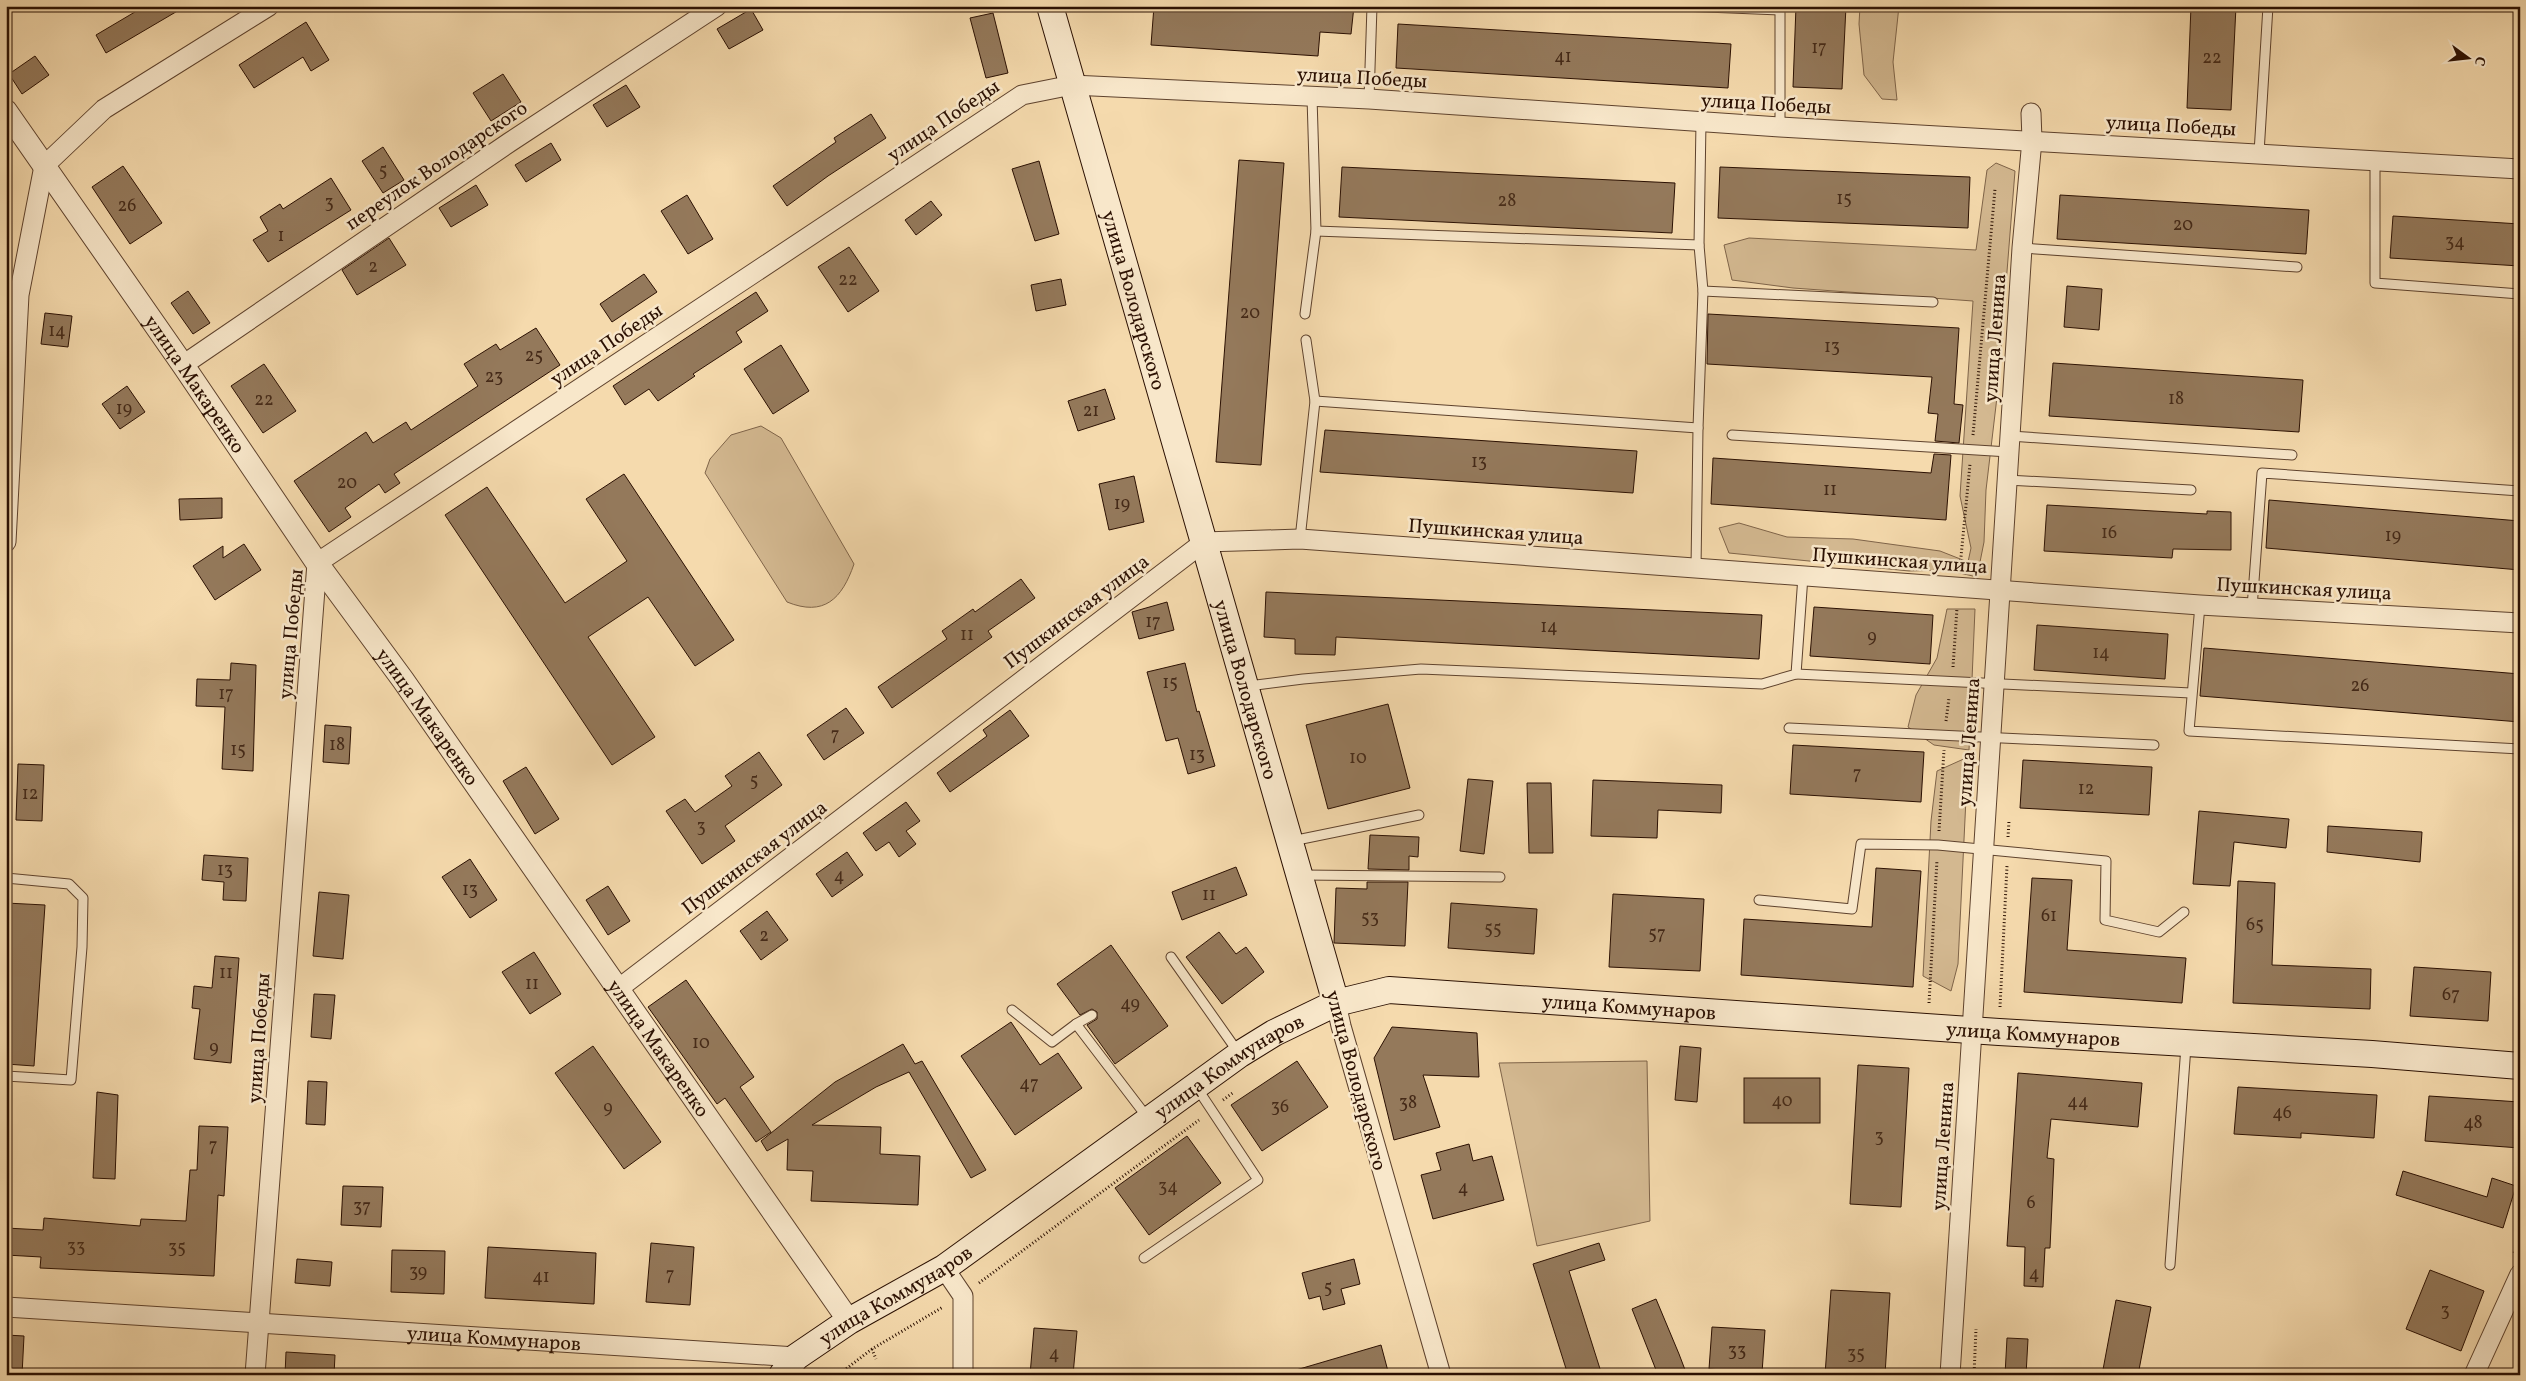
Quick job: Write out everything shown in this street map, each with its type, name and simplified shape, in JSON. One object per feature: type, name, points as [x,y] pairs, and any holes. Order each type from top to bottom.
[{"type":"main road","name":"улица Володарского","points":[[1050,6],[1336,1003]]},
{"type":"main road","name":"улица Коммунаров","points":[[789,1366],[849,1321],[944,1268],[1150,1122],[1240,1054],[1274,1032],[1336,1003],[1389,990],[1972,1030],[2372,1054],[2520,1066]]},
{"type":"street","points":[[6,542],[19,295],[44,166],[104,109],[269,6]]},
{"type":"street","name":"переулок Володарского","points":[[183,365],[510,142],[717,6]]},
{"type":"street","name":"улица Победы","points":[[255,1375],[317,562],[1022,94],[1072,85],[1312,98],[1369,99],[1780,127],[2520,169]]},
{"type":"street","name":"улица Макаренко","points":[[6,111],[183,365],[317,562],[408,688],[849,1321]]},
{"type":"street","name":"улица Ленина","points":[[1950,1375],[2022,248],[2032,140],[2031,113]]},
{"type":"street","name":"Пушкинская улица","points":[[618,989],[1204,542],[1300,539],[2200,605],[2520,623]]},
{"type":"street","name":"улица Володарского","points":[[1336,1003],[1343,1035],[1441,1375]]},
{"type":"street","points":[[944,1268],[963,1296],[963,1375]]},
{"type":"street","points":[[2474,1375],[2520,1274]]},
{"type":"street","name":"улица Коммунаров","points":[[6,1307],[258,1324],[789,1366]]},
{"type":"lane","points":[[1369,99],[1372,6]]},
{"type":"lane","points":[[1681,6],[1780,8],[1780,127]]},
{"type":"lane","points":[[2259,153],[2268,6]]},
{"type":"lane","points":[[1305,314],[1316,231],[1312,98]]},
{"type":"lane","points":[[1696,568],[1698,428],[1703,291],[1699,245],[1702,122]]},
{"type":"lane","points":[[2375,160],[2375,283],[2520,294]]},
{"type":"lane","points":[[1316,231],[1699,245]]},
{"type":"lane","points":[[2022,248],[2297,267]]},
{"type":"lane","points":[[1703,291],[1933,302]]},
{"type":"lane","points":[[1300,539],[1315,400],[1306,340]]},
{"type":"lane","points":[[1315,400],[1698,428]]},
{"type":"lane","points":[[1732,435],[1972,449],[2010,444],[2292,455]]},
{"type":"lane","points":[[2252,608],[2262,473],[2520,491]]},
{"type":"lane","points":[[2007,480],[2191,490]]},
{"type":"lane","points":[[1796,674],[1803,576]]},
{"type":"lane","points":[[2200,605],[2189,731],[2520,749]]},
{"type":"lane","points":[[1245,687],[1303,679],[1420,669],[1762,684],[1796,674],[1952,680],[1994,684],[2191,693]]},
{"type":"lane","points":[[1789,728],[1945,737],[2154,745]]},
{"type":"lane","points":[[1289,841],[1419,815]]},
{"type":"lane","points":[[1759,900],[1852,909],[1861,844],[1938,845],[2106,861],[2105,920],[2159,932],[2184,912]]},
{"type":"lane","points":[[1299,875],[1500,877]]},
{"type":"lane","points":[[6,878],[69,884],[83,898],[82,947],[71,1080],[6,1076]]},
{"type":"lane","points":[[1172,957],[1240,1054]]},
{"type":"lane","points":[[1012,1010],[1052,1042],[1092,1015]]},
{"type":"lane","points":[[1076,1024],[1150,1122]]},
{"type":"lane","points":[[2170,1265],[2186,1043]]},
{"type":"lane","points":[[1144,1258],[1258,1180],[1197,1088]]},
{"type":"path","points":[[1928,1026],[1945,737],[1952,680],[1958,587],[1996,189]]},
{"type":"path","points":[[838,1375],[872,1349],[963,1296],[1240,1087]]},
{"type":"path","points":[[872,1349],[876,1359]]},
{"type":"shaded area","points":[[1860,6],[1899,6],[1893,62],[1897,100],[1882,99],[1864,75],[1859,24]]},
{"type":"shaded area","points":[[1996,163],[2015,171],[1997,397],[1986,490],[1984,542],[1977,577],[1947,570],[1909,571],[1729,553],[1719,528],[1739,523],[1787,537],[1853,539],[1940,551],[1968,562],[1971,548],[1960,496],[1973,301],[1793,288],[1732,280],[1724,245],[1749,238],[1976,250],[1987,170]]},
{"type":"shaded area","points":[[761,426],[781,438],[854,564],[844,587],[830,602],[821,606],[800,606],[787,602],[705,473],[710,459],[731,435]]},
{"type":"shaded area","points":[[1947,609],[1975,609],[1969,750],[1934,745],[1908,727],[1916,695],[1937,658]]},
{"type":"shaded area","points":[[1968,757],[1958,964],[1951,991],[1923,976],[1931,821],[1937,771]]},
{"type":"shaded area","points":[[1647,1061],[1650,1221],[1537,1246],[1499,1063]]},
{"type":"building","points":[[145,6],[186,6],[106,53],[96,35]]},
{"type":"building","points":[[1154,6],[1354,6],[1351,34],[1320,32],[1318,56],[1151,45]]},
{"type":"building","points":[[1796,6],[1846,6],[1842,89],[1793,87]]},
{"type":"building","points":[[2191,6],[2236,6],[2231,110],[2187,108]]},
{"type":"building","points":[[751,9],[763,30],[729,49],[717,29]]},
{"type":"building","points":[[993,13],[1008,73],[986,78],[970,18]]},
{"type":"building","points":[[306,22],[329,60],[311,71],[303,57],[254,88],[239,65]]},
{"type":"building","points":[[1398,24],[1731,44],[1728,88],[1396,68]]},
{"type":"building","points":[[35,56],[49,75],[22,94],[9,74]]},
{"type":"building","points":[[503,74],[521,102],[491,121],[473,93]]},
{"type":"building","points":[[626,85],[640,107],[607,127],[593,105]]},
{"type":"building","points":[[871,114],[886,138],[828,176],[787,206],[773,186],[836,142],[834,138]]},
{"type":"building","points":[[551,143],[561,160],[526,182],[515,165]]},
{"type":"building","points":[[383,147],[404,180],[383,193],[362,161]]},
{"type":"building","points":[[1239,160],[1284,163],[1261,465],[1216,462]]},
{"type":"building","points":[[1039,161],[1059,234],[1035,241],[1012,169]]},
{"type":"building","points":[[123,166],[162,223],[130,244],[92,187]]},
{"type":"building","points":[[1342,167],[1675,183],[1672,233],[1339,217]]},
{"type":"building","points":[[1720,167],[1970,177],[1968,228],[1718,218]]},
{"type":"building","points":[[331,178],[351,210],[268,262],[253,240],[268,231],[260,217],[280,204],[283,209]]},
{"type":"building","points":[[476,185],[488,205],[451,227],[439,208]]},
{"type":"building","points":[[687,195],[713,239],[688,254],[661,211]]},
{"type":"building","points":[[2060,195],[2309,210],[2306,254],[2057,239]]},
{"type":"building","points":[[931,201],[942,215],[916,235],[905,220]]},
{"type":"building","points":[[2393,216],[2520,224],[2520,266],[2390,258]]},
{"type":"building","points":[[389,238],[406,265],[357,295],[342,270]]},
{"type":"building","points":[[849,247],[879,291],[848,312],[818,267]]},
{"type":"building","points":[[644,274],[657,292],[612,322],[600,304]]},
{"type":"building","points":[[1061,279],[1066,305],[1036,311],[1031,285]]},
{"type":"building","points":[[2067,286],[2102,289],[2099,330],[2064,327]]},
{"type":"building","points":[[188,291],[210,323],[193,334],[171,303]]},
{"type":"building","points":[[756,292],[768,311],[736,332],[742,342],[693,374],[695,376],[658,401],[649,389],[625,405],[613,386]]},
{"type":"building","points":[[45,313],[72,316],[68,347],[41,344]]},
{"type":"building","points":[[1708,314],[1959,328],[1954,404],[1963,405],[1959,443],[1935,441],[1938,414],[1928,413],[1932,377],[1707,364]]},
{"type":"building","points":[[536,328],[560,365],[394,474],[400,483],[385,493],[379,484],[345,508],[351,517],[329,532],[294,481],[366,432],[373,443],[406,422],[411,430],[478,386],[464,364],[496,344],[500,350]]},
{"type":"building","points":[[781,345],[809,391],[773,414],[744,369]]},
{"type":"building","points":[[2053,363],[2303,380],[2299,432],[2049,416]]},
{"type":"building","points":[[264,364],[296,411],[263,433],[231,386]]},
{"type":"building","points":[[127,386],[145,412],[120,429],[102,404]]},
{"type":"building","points":[[1105,389],[1115,419],[1078,431],[1068,401]]},
{"type":"building","points":[[1325,430],[1637,451],[1633,493],[1320,472]]},
{"type":"building","points":[[1934,454],[1951,455],[1946,520],[1711,504],[1713,458],[1931,473]]},
{"type":"building","points":[[624,474],[734,640],[695,666],[648,597],[588,637],[655,737],[612,765],[445,515],[487,487],[565,603],[627,561],[586,499]]},
{"type":"building","points":[[1134,476],[1144,522],[1109,530],[1099,484]]},
{"type":"building","points":[[222,498],[222,518],[180,520],[179,499]]},
{"type":"building","points":[[2269,500],[2520,521],[2520,570],[2266,548]]},
{"type":"building","points":[[2047,505],[2207,514],[2207,511],[2231,512],[2231,550],[2173,549],[2172,558],[2044,551]]},
{"type":"building","points":[[244,544],[261,570],[215,600],[193,566],[223,546],[223,558]]},
{"type":"building","points":[[1021,579],[1035,598],[988,631],[992,637],[892,708],[878,687],[947,639],[942,631],[973,609],[975,612]]},
{"type":"building","points":[[1266,592],[1762,615],[1759,659],[1336,637],[1335,655],[1295,654],[1295,639],[1264,637]]},
{"type":"building","points":[[1167,602],[1174,630],[1139,639],[1132,612]]},
{"type":"building","points":[[1814,607],[1933,615],[1930,664],[1810,656]]},
{"type":"building","points":[[2037,625],[2168,634],[2165,679],[2034,670]]},
{"type":"building","points":[[2204,648],[2520,674],[2520,722],[2200,696]]},
{"type":"building","points":[[231,663],[256,665],[253,771],[222,769],[225,707],[196,706],[197,679],[230,680]]},
{"type":"building","points":[[1185,663],[1197,712],[1199,711],[1215,766],[1188,774],[1178,738],[1166,741],[1147,672]]},
{"type":"building","points":[[1388,704],[1410,788],[1328,809],[1306,725]]},
{"type":"building","points":[[846,708],[864,733],[824,760],[807,735]]},
{"type":"building","points":[[1010,710],[1029,736],[950,792],[937,773],[987,736],[983,730]]},
{"type":"building","points":[[325,725],[351,727],[349,764],[323,762]]},
{"type":"building","points":[[1793,745],[1924,752],[1921,802],[1790,794]]},
{"type":"building","points":[[759,752],[782,785],[725,826],[735,841],[702,864],[666,811],[685,799],[695,812],[732,786],[725,776]]},
{"type":"building","points":[[2023,760],[2152,767],[2149,815],[2020,808]]},
{"type":"building","points":[[18,764],[44,765],[42,821],[16,820]]},
{"type":"building","points":[[526,767],[559,819],[535,834],[503,781]]},
{"type":"building","points":[[1468,779],[1493,781],[1484,854],[1460,851]]},
{"type":"building","points":[[1593,780],[1722,785],[1721,813],[1658,810],[1657,838],[1591,836]]},
{"type":"building","points":[[1527,783],[1551,783],[1553,853],[1529,853]]},
{"type":"building","points":[[906,802],[920,821],[906,831],[916,844],[899,857],[889,842],[876,851],[863,833]]},
{"type":"building","points":[[2199,811],[2289,819],[2286,848],[2234,842],[2230,886],[2193,884]]},
{"type":"building","points":[[2328,826],[2422,832],[2420,862],[2327,852]]},
{"type":"building","points":[[1370,835],[1419,837],[1418,857],[1409,856],[1409,870],[1368,869]]},
{"type":"building","points":[[847,852],[863,875],[832,897],[816,874]]},
{"type":"building","points":[[204,855],[248,858],[246,901],[223,900],[224,882],[202,880]]},
{"type":"building","points":[[470,859],[497,900],[470,918],[442,877]]},
{"type":"building","points":[[1236,867],[1247,895],[1182,920],[1172,892]]},
{"type":"building","points":[[1876,868],[1921,871],[1913,987],[1741,975],[1744,919],[1872,927]]},
{"type":"building","points":[[2032,878],[2072,880],[2067,950],[2186,958],[2182,1003],[2024,992]]},
{"type":"building","points":[[2238,881],[2275,883],[2272,965],[2371,969],[2370,1009],[2233,1003]]},
{"type":"building","points":[[1367,882],[1408,882],[1405,946],[1334,943],[1336,888],[1367,889]]},
{"type":"building","points":[[608,886],[630,921],[608,935],[586,900]]},
{"type":"building","points":[[319,892],[349,895],[343,959],[313,956]]},
{"type":"building","points":[[1613,894],[1704,899],[1700,971],[1609,967]]},
{"type":"building","points":[[6,903],[45,905],[34,1066],[6,1064]]},
{"type":"building","points":[[1451,903],[1537,909],[1534,954],[1448,948]]},
{"type":"building","points":[[767,911],[788,940],[761,960],[740,931]]},
{"type":"building","points":[[1219,932],[1236,954],[1246,947],[1264,972],[1222,1004],[1186,957]]},
{"type":"building","points":[[1111,945],[1168,1026],[1115,1064],[1087,1025],[1097,1019],[1097,1012],[1092,1009],[1080,1015],[1057,984]]},
{"type":"building","points":[[534,952],[561,994],[530,1014],[502,972]]},
{"type":"building","points":[[215,956],[239,958],[231,1063],[194,1059],[200,1009],[192,1008],[194,986],[212,988]]},
{"type":"building","points":[[2414,967],[2491,972],[2488,1021],[2410,1016]]},
{"type":"building","points":[[686,980],[754,1077],[740,1087],[771,1132],[756,1142],[725,1098],[717,1104],[648,1007]]},
{"type":"building","points":[[314,994],[335,995],[331,1039],[311,1037]]},
{"type":"building","points":[[1011,1022],[1040,1065],[1058,1053],[1082,1088],[1015,1135],[961,1056]]},
{"type":"building","points":[[1392,1027],[1477,1033],[1479,1077],[1423,1075],[1440,1127],[1394,1140],[1374,1058]]},
{"type":"building","points":[[903,1044],[915,1064],[922,1061],[986,1170],[971,1178],[909,1072],[876,1087],[812,1125],[881,1127],[880,1154],[920,1156],[918,1205],[811,1201],[813,1171],[787,1170],[788,1139],[767,1151],[761,1141],[835,1082]]},
{"type":"building","points":[[593,1046],[661,1142],[624,1169],[555,1073]]},
{"type":"building","points":[[1680,1046],[1701,1048],[1697,1102],[1675,1100]]},
{"type":"building","points":[[1297,1061],[1328,1107],[1262,1151],[1231,1105]]},
{"type":"building","points":[[1858,1065],[1909,1068],[1901,1207],[1850,1204]]},
{"type":"building","points":[[2018,1073],[2142,1083],[2138,1127],[2051,1119],[2047,1158],[2054,1159],[2050,1248],[2045,1248],[2043,1287],[2024,1286],[2025,1247],[2007,1246]]},
{"type":"building","points":[[1744,1078],[1820,1078],[1820,1123],[1744,1123]]},
{"type":"building","points":[[308,1081],[327,1082],[325,1125],[306,1124]]},
{"type":"building","points":[[2238,1087],[2377,1095],[2374,1138],[2301,1133],[2301,1138],[2234,1134]]},
{"type":"building","points":[[97,1092],[118,1095],[115,1179],[93,1178]]},
{"type":"building","points":[[2429,1096],[2520,1102],[2520,1148],[2425,1141]]},
{"type":"building","points":[[199,1126],[228,1127],[224,1196],[218,1195],[214,1276],[40,1268],[41,1257],[6,1255],[6,1228],[43,1230],[44,1218],[140,1226],[141,1219],[186,1221],[190,1170],[197,1170]]},
{"type":"building","points":[[1187,1136],[1221,1183],[1149,1235],[1115,1188]]},
{"type":"building","points":[[1469,1144],[1473,1161],[1492,1156],[1504,1200],[1433,1219],[1421,1175],[1441,1170],[1436,1153]]},
{"type":"building","points":[[2403,1171],[2487,1197],[2492,1178],[2516,1186],[2503,1228],[2396,1195]]},
{"type":"building","points":[[343,1186],[383,1187],[381,1227],[341,1225]]},
{"type":"building","points":[[651,1243],[694,1247],[690,1305],[646,1302]]},
{"type":"building","points":[[1599,1243],[1605,1260],[1569,1271],[1601,1372],[1591,1375],[1568,1375],[1533,1264]]},
{"type":"building","points":[[488,1247],[596,1253],[594,1304],[485,1298]]},
{"type":"building","points":[[392,1250],[445,1251],[444,1294],[391,1292]]},
{"type":"building","points":[[297,1259],[332,1262],[330,1286],[295,1283]]},
{"type":"building","points":[[1354,1259],[1360,1284],[1341,1289],[1345,1304],[1323,1310],[1320,1296],[1309,1299],[1302,1273]]},
{"type":"building","points":[[2430,1270],[2484,1291],[2461,1351],[2406,1329]]},
{"type":"building","points":[[1831,1290],[1890,1293],[1885,1375],[1825,1375]]},
{"type":"building","points":[[1656,1299],[1687,1375],[1658,1375],[1632,1309]]},
{"type":"building","points":[[2116,1300],[2151,1307],[2138,1375],[2102,1375]]},
{"type":"building","points":[[1712,1327],[1765,1330],[1762,1373],[1709,1369]]},
{"type":"building","points":[[1034,1328],[1077,1331],[1073,1375],[1030,1375]]},
{"type":"building","points":[[6,1335],[24,1336],[22,1375],[6,1375]]},
{"type":"building","points":[[2007,1338],[2028,1339],[2026,1375],[2005,1375]]},
{"type":"building","points":[[1381,1345],[1389,1375],[1297,1375],[1296,1370]]},
{"type":"building","points":[[286,1352],[335,1355],[334,1375],[285,1375]]}]
